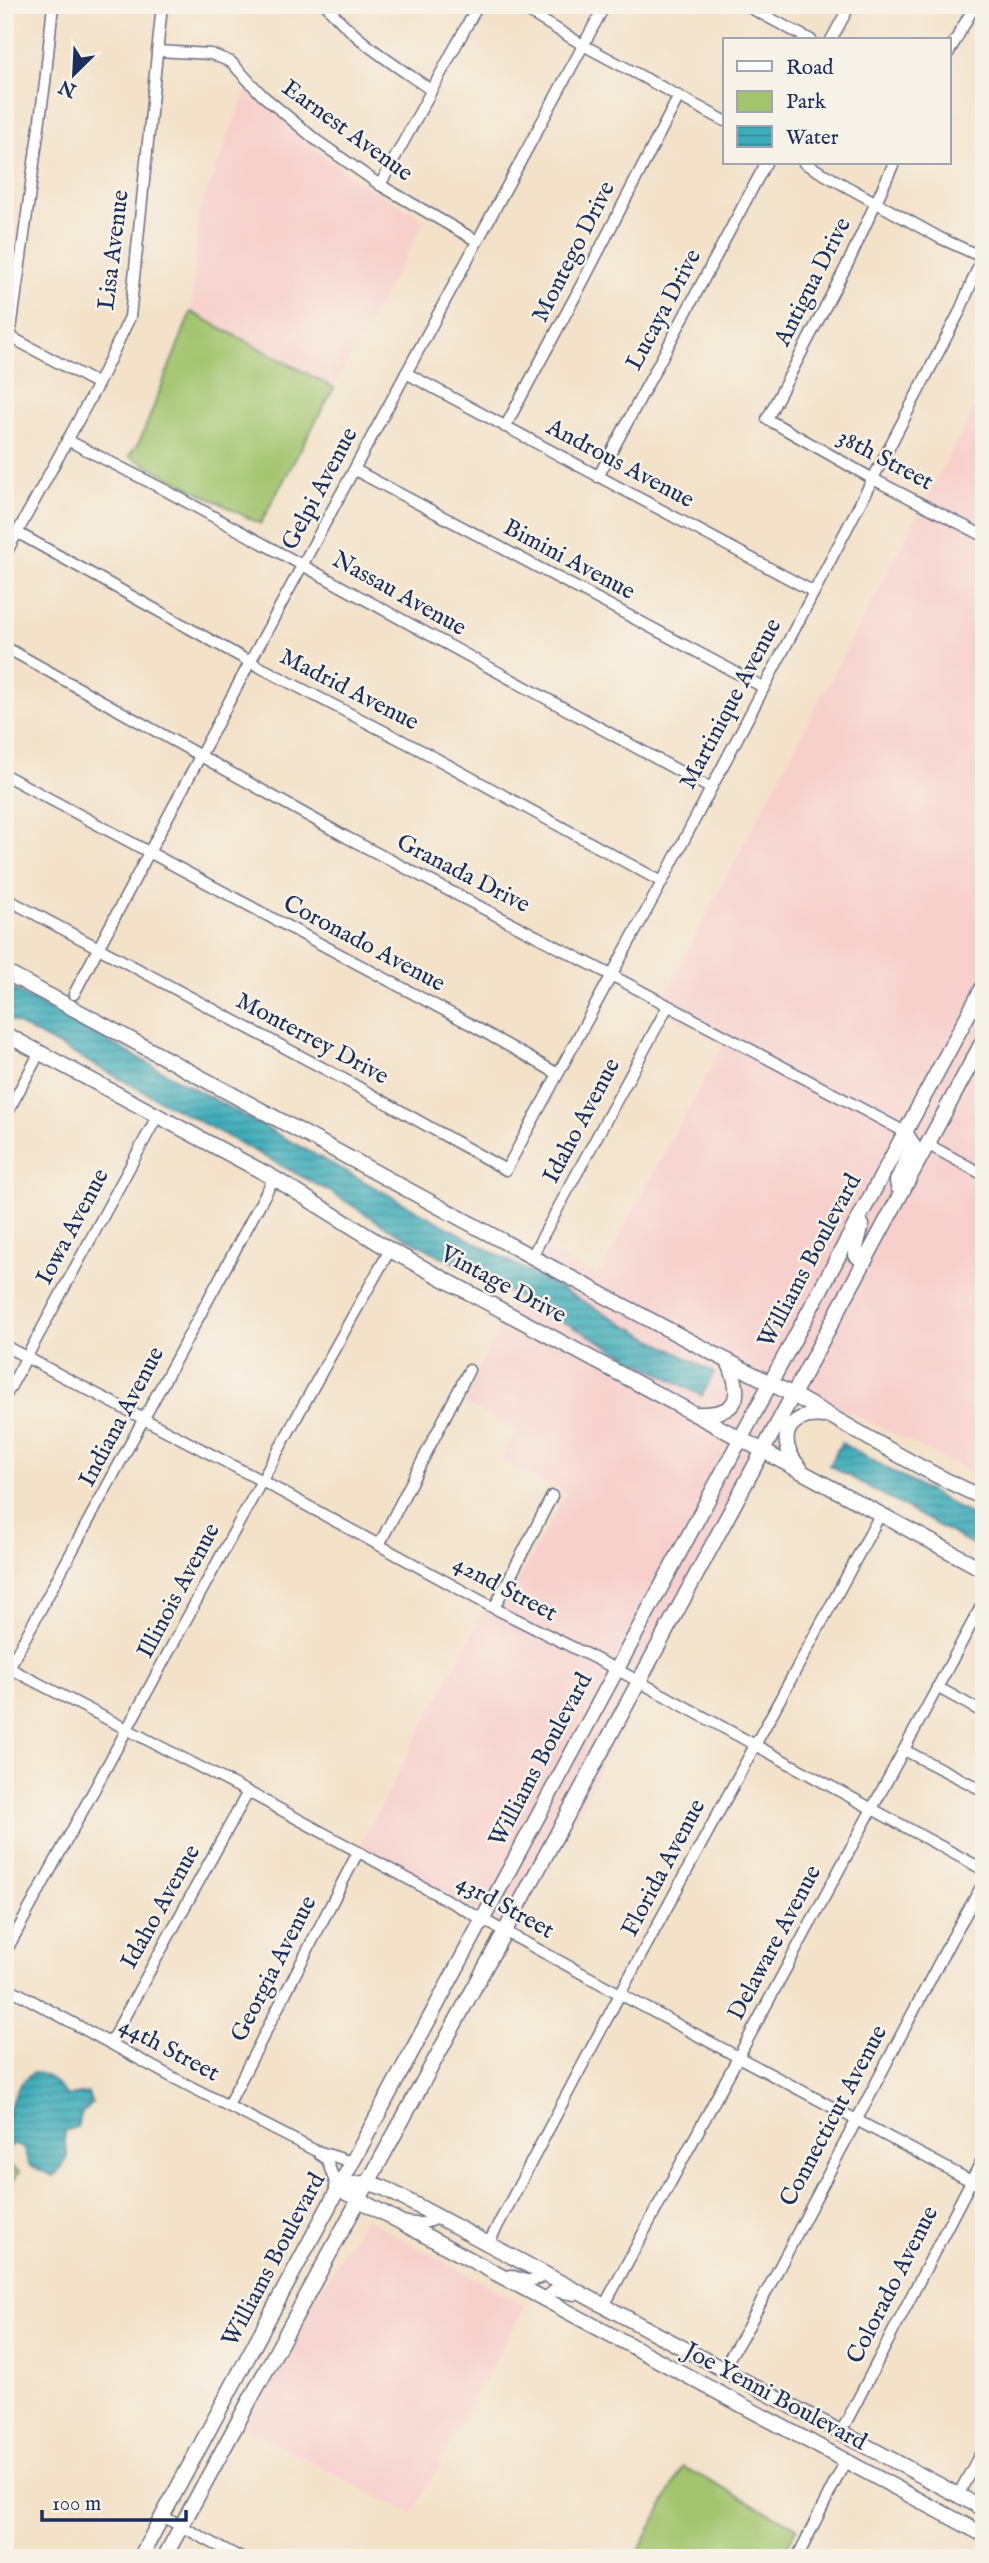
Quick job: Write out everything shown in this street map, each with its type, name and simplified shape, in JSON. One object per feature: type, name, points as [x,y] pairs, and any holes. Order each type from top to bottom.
[{"type":"street","points":[[53,5],[45,83],[7,335],[98,384]]},
{"type":"street","name":"Lisa Avenue","points":[[5,555],[98,384],[130,317],[162,5]]},
{"type":"street","points":[[326,5],[337,18],[383,56],[431,90]]},
{"type":"street","points":[[380,185],[478,5]]},
{"type":"street","points":[[517,5],[583,45],[723,120]]},
{"type":"street","name":"Gelpi Avenue","points":[[74,994],[605,5]]},
{"type":"street","points":[[745,5],[807,38]]},
{"type":"street","points":[[832,38],[850,5]]},
{"type":"street","points":[[950,50],[975,5]]},
{"type":"street","name":"Earnest Avenue","points":[[157,51],[211,54],[231,62],[262,95],[316,140],[380,185],[477,241]]},
{"type":"street","name":"Montego Drive","points":[[505,427],[679,96]]},
{"type":"street","name":"Lucaya Drive","points":[[598,477],[765,164]]},
{"type":"street","points":[[806,164],[940,238],[983,256]]},
{"type":"street","name":"Antigua Drive","points":[[767,419],[849,261],[894,164]]},
{"type":"street","name":"Martinique Avenue","points":[[506,1170],[662,882],[873,479],[959,313],[983,256]]},
{"type":"street","name":"Androus Avenue","points":[[406,373],[814,592]]},
{"type":"street","name":"38th Street","points":[[767,419],[873,479],[984,536]]},
{"type":"street","name":"Nassau Avenue","points":[[67,440],[163,489],[710,788]]},
{"type":"street","name":"Bimini Avenue","points":[[355,470],[763,687]]},
{"type":"street","name":"Madrid Avenue","points":[[18,533],[250,662],[426,753],[662,882]]},
{"type":"street","name":"Granada Drive","points":[[5,647],[346,836],[905,1132]]},
{"type":"street","name":"Coronado Avenue","points":[[5,775],[470,1024],[558,1074]]},
{"type":"street","name":"Monterrey Drive","points":[[5,898],[349,1082],[506,1170]]},
{"type":"street","name":"Vintage Drive","points":[[5,972],[770,1383],[926,1472],[984,1498]]},
{"type":"street","name":"Williams Boulevard","points":[[140,2558],[984,985]]},
{"type":"street","name":"Idaho Avenue","points":[[532,1256],[668,1006]]},
{"type":"street","name":"Vintage Drive","points":[[5,1034],[274,1178],[390,1250],[984,1570]]},
{"type":"street","name":"Williams Boulevard","points":[[164,2558],[360,2200],[362,2182],[505,1931],[984,1039]]},
{"type":"street","points":[[5,1117],[40,1052]]},
{"type":"street","points":[[932,1081],[933,1095],[917,1129],[921,1140],[984,1175]]},
{"type":"street","name":"Iowa Avenue","points":[[5,1397],[158,1115]]},
{"type":"street","points":[[901,1193],[897,1181],[913,1145],[905,1132]]},
{"type":"street","name":"Indiana Avenue","points":[[6,1669],[145,1420],[274,1178]]},
{"type":"street","points":[[864,1262],[856,1255],[856,1247],[877,1184]]},
{"type":"street","name":"Illinois Avenue","points":[[5,1953],[128,1731],[293,1419],[390,1250]]},
{"type":"street","name":"42nd Street","points":[[5,1346],[262,1481],[494,1608],[616,1669],[984,1870]]},
{"type":"street","points":[[695,1414],[723,1412],[735,1400],[737,1381],[728,1361]]},
{"type":"street","points":[[379,1545],[469,1370]]},
{"type":"street","points":[[807,1475],[791,1459],[787,1450],[788,1431],[796,1420],[803,1416],[829,1416]]},
{"type":"street","points":[[494,1608],[552,1496]]},
{"type":"street","name":"Florida Avenue","points":[[488,2244],[880,1514]]},
{"type":"street","name":"Delaware Avenue","points":[[601,2304],[738,2057],[984,1601]]},
{"type":"street","name":"43rd Street","points":[[6,1669],[248,1792],[984,2188]]},
{"type":"street","points":[[937,1687],[984,1713]]},
{"type":"street","points":[[904,1750],[984,1791]]},
{"type":"street","name":"Idaho Avenue","points":[[110,2043],[248,1792]]},
{"type":"street","name":"Georgia Avenue","points":[[228,2105],[358,1852]]},
{"type":"street","name":"Connecticut Avenue","points":[[722,2370],[748,2327],[984,1882]]},
{"type":"street","name":"44th Street","points":[[5,1986],[314,2150],[327,2160],[337,2189]]},
{"type":"street","name":"44th Street","points":[[314,2150],[352,2162]]},
{"type":"street","name":"Colorado Avenue","points":[[841,2432],[984,2157]]},
{"type":"street","points":[[337,2189],[362,2182],[352,2162]]},
{"type":"street","name":"Joe Yenni Boulevard","points":[[362,2182],[439,2217],[984,2509]]},
{"type":"street","name":"Joe Yenni Boulevard","points":[[337,2189],[984,2535]]},
{"type":"street","name":"Joe Yenni Boulevard","points":[[394,2218],[421,2224],[439,2217]]},
{"type":"street","name":"Joe Yenni Boulevard","points":[[484,2266],[526,2281],[539,2279],[544,2274]]},
{"type":"street","name":"Joe Yenni Boulevard","points":[[544,2299],[553,2291],[601,2304]]},
{"type":"street","points":[[230,2390],[250,2401]]},
{"type":"street","points":[[719,2392],[764,2407],[779,2400]]},
{"type":"street","points":[[216,2417],[235,2427]]},
{"type":"street","points":[[958,2495],[984,2446]]},
{"type":"street","points":[[797,2558],[846,2460],[874,2457],[893,2468],[927,2479]]},
{"type":"street","points":[[942,2513],[984,2525]]},
{"type":"street","points":[[162,2516],[241,2558]]},
{"type":"shaded area","points":[[247,88],[313,148],[357,181],[425,220],[335,386],[191,312],[199,214]]},
{"type":"shaded area","points":[[984,390],[984,1479],[805,1390],[762,1463],[515,1930],[359,1847],[486,1608],[500,1615],[565,1494],[501,1460],[516,1431],[462,1402],[540,1247],[598,1276],[723,1044],[657,1008]]},
{"type":"shaded area","points":[[364,2218],[525,2306],[412,2514],[244,2427],[301,2322]]},
{"type":"green space","points":[[191,312],[334,388],[260,524],[129,456],[140,441]]},
{"type":"green space","points":[[5,2163],[19,2172],[5,2194]]},
{"type":"green space","points":[[683,2467],[797,2527],[781,2558],[635,2558]]},
{"type":"water","points":[[5,985],[714,1373],[702,1396],[390,1229],[327,1190],[5,1017]]},
{"type":"water","points":[[841,1443],[984,1522],[984,1551],[829,1465]]},
{"type":"water","points":[[33,2073],[49,2077],[68,2096],[88,2093],[92,2104],[82,2113],[77,2127],[65,2131],[67,2156],[54,2176],[30,2166],[23,2148],[16,2145],[5,2148],[10,2106],[19,2087]]}]
